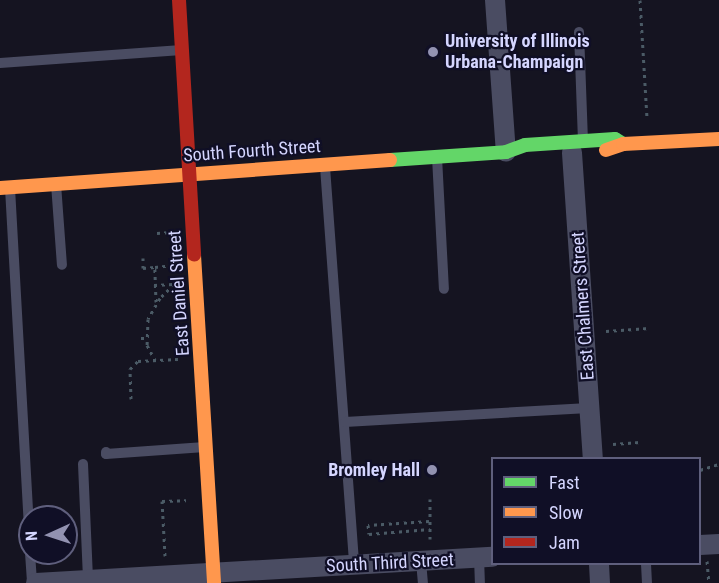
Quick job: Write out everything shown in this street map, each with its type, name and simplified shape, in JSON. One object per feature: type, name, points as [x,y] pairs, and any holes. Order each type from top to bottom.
[{"type":"street","name":"East Daniel Street","points":[[179,0],[213,578]]},
{"type":"street","points":[[495,0],[506,152]]},
{"type":"street","name":"South Fourth Street","points":[[5,188],[506,152],[526,156],[578,147],[615,149],[623,144],[719,139]]},
{"type":"street","name":"East Chalmers Street","points":[[578,147],[592,457]]},
{"type":"street","points":[[701,545],[719,544]]},
{"type":"street","name":"South Third Street","points":[[34,583],[213,578],[354,565],[486,557]]},
{"type":"street","points":[[599,565],[600,583]]},
{"type":"lane","points":[[578,147],[579,32]]},
{"type":"lane","points":[[0,63],[182,50]]},
{"type":"lane","points":[[437,157],[444,289]]},
{"type":"lane","points":[[325,165],[340,404],[345,422],[354,565]]},
{"type":"lane","points":[[56,184],[62,265]]},
{"type":"lane","points":[[5,188],[27,505]]},
{"type":"lane","points":[[345,422],[589,408]]},
{"type":"lane","points":[[106,452],[106,454],[206,447]]},
{"type":"lane","points":[[83,464],[88,580]]},
{"type":"lane","points":[[480,583],[486,557]]},
{"type":"lane","points":[[422,561],[423,583]]},
{"type":"lane","points":[[32,565],[34,583]]},
{"type":"lane","points":[[646,565],[647,583]]},
{"type":"path","points":[[640,0],[647,119]]},
{"type":"path","points":[[157,233],[171,232]]},
{"type":"path","points":[[143,258],[143,268],[173,265]]},
{"type":"path","points":[[155,267],[156,304]]},
{"type":"path","points":[[155,285],[174,284],[156,304],[148,320],[148,351],[155,360]]},
{"type":"path","points":[[606,331],[649,328]]},
{"type":"path","points":[[141,338],[147,338]]},
{"type":"path","points":[[131,399],[130,369],[138,362],[178,359]]},
{"type":"path","points":[[613,444],[640,442]]},
{"type":"path","points":[[701,469],[719,464]]},
{"type":"path","points":[[430,499],[430,539]]},
{"type":"path","points":[[165,556],[162,501],[186,500]]},
{"type":"path","points":[[429,521],[368,525],[369,534],[430,529]]},
{"type":"traffic: fast","points":[[390,160],[506,152],[525,145],[615,139],[623,144]]},
{"type":"traffic: slow","points":[[606,150],[623,144],[719,139]]},
{"type":"traffic: slow","points":[[0,188],[390,160]]},
{"type":"traffic: slow","points":[[194,255],[214,583]]},
{"type":"traffic: jam","points":[[179,0],[194,255]]},
{"type":"place","name":"University of Illinois Urbana-Champaign","points":[[433,52]]},
{"type":"place","name":"Bromley Hall","points":[[432,470]]}]
